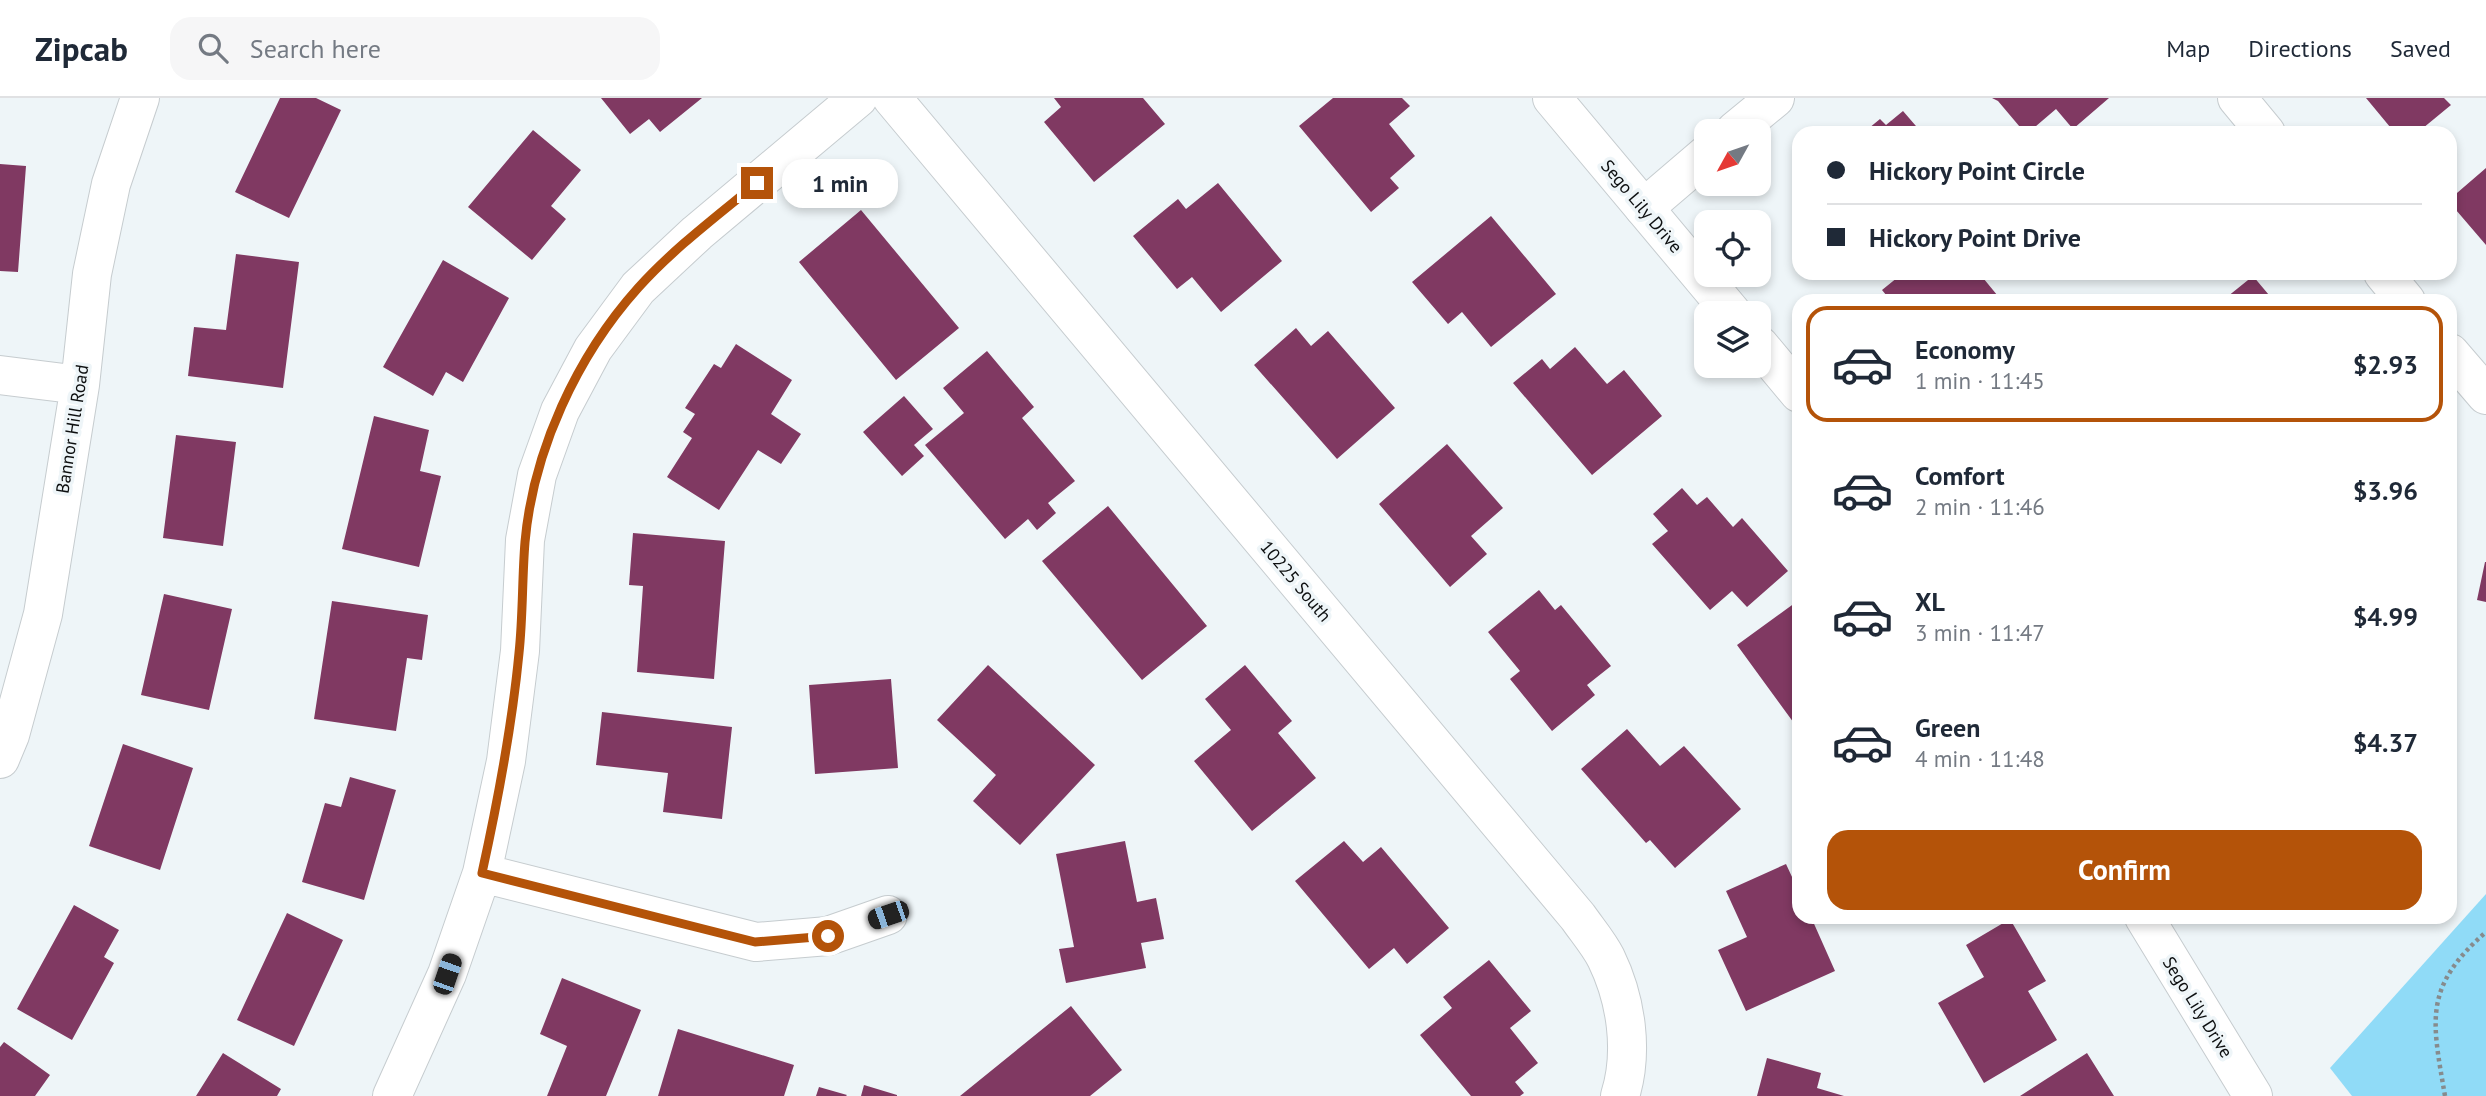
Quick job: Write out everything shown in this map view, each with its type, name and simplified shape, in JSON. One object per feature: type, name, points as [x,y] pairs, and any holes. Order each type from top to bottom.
[{"type":"street","name":"Bannor Hill Road","points":[[0,759],[10,735],[43,614],[80,385],[92,274],[108,197],[141,98]]},
{"type":"street","points":[[392,1096],[447,974],[482,873],[506,761],[520,651],[525,540],[537,475],[560,411],[593,349],[638,288],[697,233],[858,98]]},
{"type":"street","name":"10225 South","points":[[892,98],[1578,917],[1605,956],[1622,1000],[1627,1044],[1620,1096]]},
{"type":"street","name":"Sego Lily Drive","points":[[1552,98],[1722,301]]},
{"type":"street","points":[[1750,119],[1775,98]]},
{"type":"street","points":[[2237,98],[2260,126]]},
{"type":"street","points":[[1644,208],[1694,165]]},
{"type":"street","points":[[2389,280],[2400,294]]},
{"type":"street","points":[[1771,359],[1792,385]]},
{"type":"street","points":[[2457,362],[2486,395]]},
{"type":"street","points":[[0,375],[80,385]]},
{"type":"street","points":[[482,873],[755,942],[828,936],[888,915]]},
{"type":"street","name":"Sego Lily Drive","points":[[2148,924],[2253,1096]]},
{"type":"path","points":[[2445,1096],[2435,1038],[2439,988],[2462,953],[2486,932]]},
{"type":"shaded area","points":[[2486,894],[2486,1096],[2352,1096],[2330,1068]]},
{"type":"building","points":[[280,98],[316,98],[341,110],[289,218],[235,192]]},
{"type":"building","points":[[601,98],[702,98],[660,132],[649,119],[630,134]]},
{"type":"building","points":[[1054,98],[1143,98],[1165,124],[1094,182],[1044,122],[1061,107]]},
{"type":"building","points":[[1333,98],[1402,98],[1410,106],[1389,124],[1415,156],[1390,178],[1399,188],[1371,212],[1299,126]]},
{"type":"building","points":[[1992,98],[2109,98],[2076,126],[2070,126],[2056,109],[2036,126],[2019,126],[1998,101]]},
{"type":"building","points":[[2366,98],[2444,98],[2451,105],[2426,126],[2389,126]]},
{"type":"building","points":[[1903,111],[1916,126],[1872,126],[1880,119],[1886,125]]},
{"type":"building","points":[[533,130],[581,170],[551,206],[566,219],[532,260],[468,207]]},
{"type":"building","points":[[0,164],[26,166],[18,272],[0,271]]},
{"type":"building","points":[[2486,168],[2486,245],[2457,211],[2457,193]]},
{"type":"building","points":[[1218,183],[1282,261],[1221,312],[1192,277],[1177,289],[1133,236],[1178,199],[1186,209]]},
{"type":"building","points":[[861,210],[959,328],[896,380],[799,262]]},
{"type":"building","points":[[1491,216],[1556,294],[1491,347],[1462,312],[1448,324],[1412,282]]},
{"type":"building","points":[[236,254],[299,262],[283,388],[188,376],[194,327],[226,330]]},
{"type":"building","points":[[443,260],[509,298],[463,382],[446,372],[433,396],[383,367]]},
{"type":"building","points":[[1894,280],[1985,280],[1996,294],[1885,294],[1882,290]]},
{"type":"building","points":[[2248,280],[2256,280],[2268,294],[2231,294]]},
{"type":"building","points":[[1296,328],[1311,346],[1328,331],[1395,408],[1337,459],[1254,365]]},
{"type":"building","points":[[736,344],[792,380],[771,414],[801,434],[781,464],[758,450],[719,510],[667,477],[692,438],[683,432],[695,414],[685,408],[714,364],[721,368]]},
{"type":"building","points":[[1575,347],[1607,384],[1624,370],[1662,416],[1592,475],[1513,383],[1542,359],[1550,369]]},
{"type":"building","points":[[987,351],[1034,407],[1022,418],[1075,481],[1048,503],[1056,513],[1037,530],[1028,519],[1005,539],[925,445],[964,413],[943,388]]},
{"type":"building","points":[[904,396],[933,429],[914,445],[924,456],[902,476],[863,432]]},
{"type":"building","points":[[374,416],[429,430],[420,471],[441,476],[419,567],[342,549]]},
{"type":"building","points":[[176,435],[236,442],[223,546],[163,538]]},
{"type":"building","points":[[1447,444],[1503,508],[1471,536],[1487,554],[1450,587],[1379,504]]},
{"type":"building","points":[[1682,488],[1697,505],[1707,497],[1733,527],[1742,518],[1788,571],[1747,607],[1732,591],[1710,610],[1652,544],[1668,531],[1653,514]]},
{"type":"building","points":[[1108,506],[1207,626],[1142,680],[1042,561]]},
{"type":"building","points":[[633,533],[725,541],[714,679],[637,672],[643,586],[629,585]]},
{"type":"building","points":[[2486,562],[2486,602],[2477,600]]},
{"type":"building","points":[[1539,590],[1555,610],[1561,605],[1611,666],[1587,685],[1595,695],[1552,731],[1510,679],[1520,671],[1488,632]]},
{"type":"building","points":[[164,594],[232,609],[209,710],[141,695]]},
{"type":"building","points":[[332,601],[428,615],[422,660],[407,658],[396,731],[314,719]]},
{"type":"building","points":[[1792,605],[1792,720],[1737,645]]},
{"type":"building","points":[[988,665],[1095,765],[1020,845],[973,801],[996,775],[937,720]]},
{"type":"building","points":[[1245,665],[1292,721],[1278,733],[1316,778],[1252,831],[1194,761],[1231,730],[1205,699]]},
{"type":"building","points":[[891,679],[898,768],[815,774],[809,685]]},
{"type":"building","points":[[602,712],[732,727],[722,819],[663,812],[668,773],[596,765]]},
{"type":"building","points":[[1627,729],[1660,766],[1684,746],[1741,809],[1675,868],[1650,840],[1646,843],[1581,769]]},
{"type":"building","points":[[123,744],[193,768],[160,870],[89,846]]},
{"type":"building","points":[[350,777],[396,790],[364,900],[302,882],[325,803],[341,807]]},
{"type":"building","points":[[1125,841],[1137,902],[1156,898],[1164,939],[1141,943],[1146,968],[1066,983],[1059,949],[1074,947],[1056,854]]},
{"type":"building","points":[[1344,841],[1363,862],[1381,847],[1449,928],[1407,964],[1394,948],[1369,969],[1295,881]]},
{"type":"building","points":[[1786,864],[1792,877],[1792,924],[1814,924],[1835,971],[1746,1011],[1718,950],[1747,937],[1726,891]]},
{"type":"building","points":[[74,905],[119,930],[104,957],[114,963],[72,1040],[17,1009]]},
{"type":"building","points":[[287,913],[343,940],[294,1046],[237,1020]]},
{"type":"building","points":[[2002,924],[2013,924],[2046,981],[2028,991],[2057,1040],[1984,1083],[1938,1003],[1984,977],[1966,945]]},
{"type":"building","points":[[1489,960],[1531,1011],[1510,1028],[1538,1063],[1515,1082],[1524,1093],[1520,1096],[1471,1096],[1420,1035],[1452,1008],[1443,997]]},
{"type":"building","points":[[562,978],[641,1010],[606,1096],[547,1096],[567,1046],[540,1034]]},
{"type":"building","points":[[1071,1006],[1122,1070],[1090,1096],[960,1096]]},
{"type":"building","points":[[678,1029],[794,1065],[784,1096],[658,1096]]},
{"type":"building","points":[[4,1042],[50,1075],[35,1096],[0,1096],[0,1047]]},
{"type":"building","points":[[223,1053],[281,1089],[277,1096],[196,1096]]},
{"type":"building","points":[[2087,1053],[2114,1096],[2020,1096]]},
{"type":"building","points":[[1767,1058],[1821,1073],[1817,1088],[1844,1096],[1757,1096]]},
{"type":"building","points":[[864,1085],[897,1095],[897,1096],[861,1096]]},
{"type":"building","points":[[819,1087],[847,1095],[816,1096]]},
{"type":"route","points":[[757,183],[697,233],[638,288],[593,349],[560,411],[537,475],[525,540],[520,651],[506,761],[482,873],[755,942],[828,936]]}]
